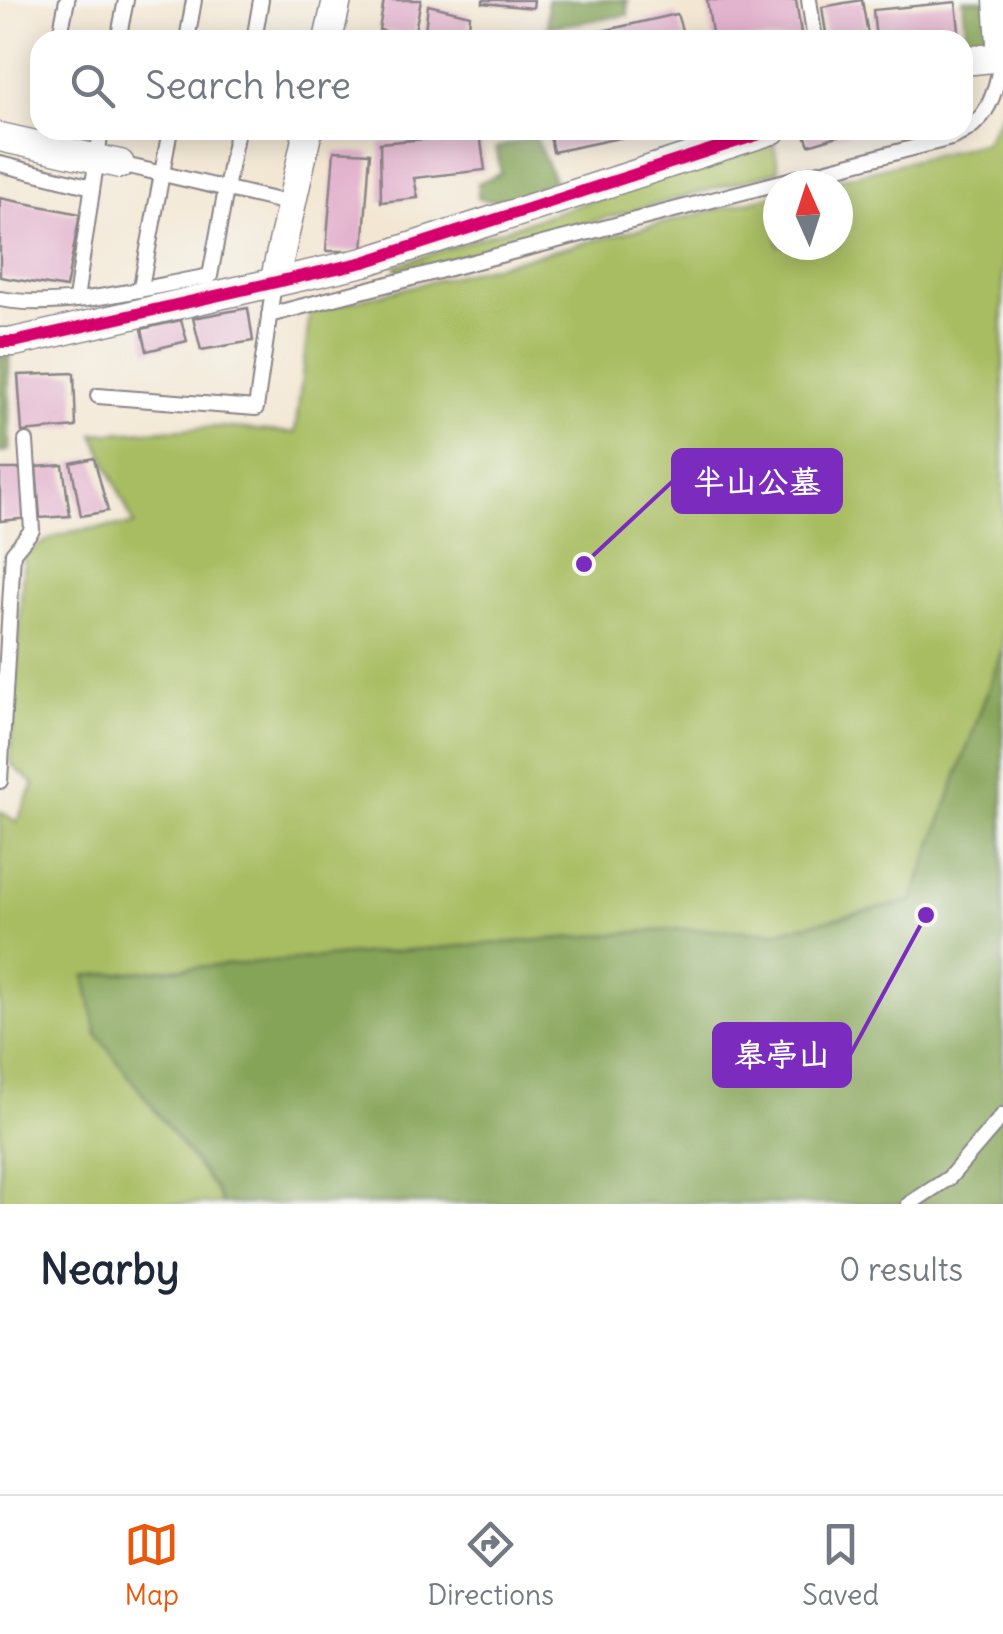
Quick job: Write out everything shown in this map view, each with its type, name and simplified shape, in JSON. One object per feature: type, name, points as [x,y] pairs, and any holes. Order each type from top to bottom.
[{"type":"street","points":[[330,30],[337,0]]},
{"type":"street","points":[[973,60],[1002,57],[998,0]]},
{"type":"street","points":[[0,137],[30,138]]},
{"type":"street","points":[[47,140],[108,161]]},
{"type":"street","points":[[274,282],[306,140]]},
{"type":"street","points":[[0,342],[14,342],[364,262],[741,140]]},
{"type":"lane","points":[[62,30],[67,0]]},
{"type":"lane","points":[[120,30],[126,0]]},
{"type":"lane","points":[[188,30],[194,0]]},
{"type":"lane","points":[[256,30],[262,0]]},
{"type":"lane","points":[[808,0],[813,30]]},
{"type":"lane","points":[[973,125],[994,97],[1002,57]]},
{"type":"lane","points":[[76,298],[92,187],[108,161],[104,140]]},
{"type":"lane","points":[[141,288],[168,140]]},
{"type":"lane","points":[[0,299],[21,302],[76,298],[210,276],[235,140]]},
{"type":"lane","points":[[269,315],[943,140]]},
{"type":"lane","points":[[108,161],[292,204]]},
{"type":"lane","points":[[0,164],[92,187]]},
{"type":"lane","points":[[98,396],[256,408],[274,282]]},
{"type":"lane","points":[[0,781],[14,553],[32,530],[26,441]]},
{"type":"lane","points":[[909,1204],[950,1178],[1003,1115]]},
{"type":"green space","points":[[547,0],[627,0],[628,15],[548,27]]},
{"type":"green space","points":[[963,0],[986,0],[989,25],[983,42],[973,46],[973,30],[966,30]]},
{"type":"green space","points":[[1003,110],[1003,648],[912,901],[775,932],[679,929],[86,976],[97,1034],[215,1189],[222,1204],[0,1204],[0,811],[17,822],[34,784],[10,763],[24,556],[63,534],[134,525],[94,434],[219,427],[295,433],[310,312],[763,198],[763,260],[853,260],[853,175],[985,142]]},
{"type":"green space","points":[[536,140],[554,180],[507,199],[478,198],[478,183],[501,173],[496,148]]},
{"type":"green space","points":[[773,140],[779,170],[763,170],[763,175],[400,274],[395,266]]},
{"type":"green space","points":[[0,356],[9,356],[9,450],[0,453]]},
{"type":"green space","points":[[1003,648],[1003,1204],[222,1204],[215,1189],[97,1034],[85,976],[679,929],[775,932],[912,901]]},
{"type":"building","points":[[384,0],[421,0],[415,30],[379,30]]},
{"type":"building","points":[[483,0],[534,0],[533,8]]},
{"type":"building","points":[[707,0],[796,0],[800,30],[712,30]]},
{"type":"building","points":[[862,0],[867,30],[825,30],[822,7]]},
{"type":"building","points":[[956,2],[959,30],[875,30],[873,10]]},
{"type":"building","points":[[428,5],[470,15],[469,30],[425,30]]},
{"type":"building","points":[[677,14],[682,30],[606,30]]},
{"type":"building","points":[[481,140],[485,170],[414,178],[418,198],[381,202],[380,143]]},
{"type":"building","points":[[551,140],[610,140],[553,152]]},
{"type":"building","points":[[334,151],[370,153],[363,251],[326,251]]},
{"type":"building","points":[[0,198],[80,214],[66,288],[0,277]]},
{"type":"building","points":[[248,308],[253,341],[201,350],[193,318]]},
{"type":"building","points":[[181,320],[187,341],[147,351],[142,329]]},
{"type":"building","points":[[74,373],[76,427],[22,432],[18,375]]},
{"type":"building","points":[[94,458],[108,511],[81,516],[71,463]]},
{"type":"building","points":[[63,465],[70,516],[40,518],[36,467]]},
{"type":"building","points":[[0,469],[26,469],[30,518],[0,521]]},
{"type":"cycle path","points":[[0,342],[14,342],[364,262],[741,140]]},
{"type":"place","name":"半山公墓","points":[[584,564]]},
{"type":"place","name":"皋亭山","points":[[926,915]]}]
